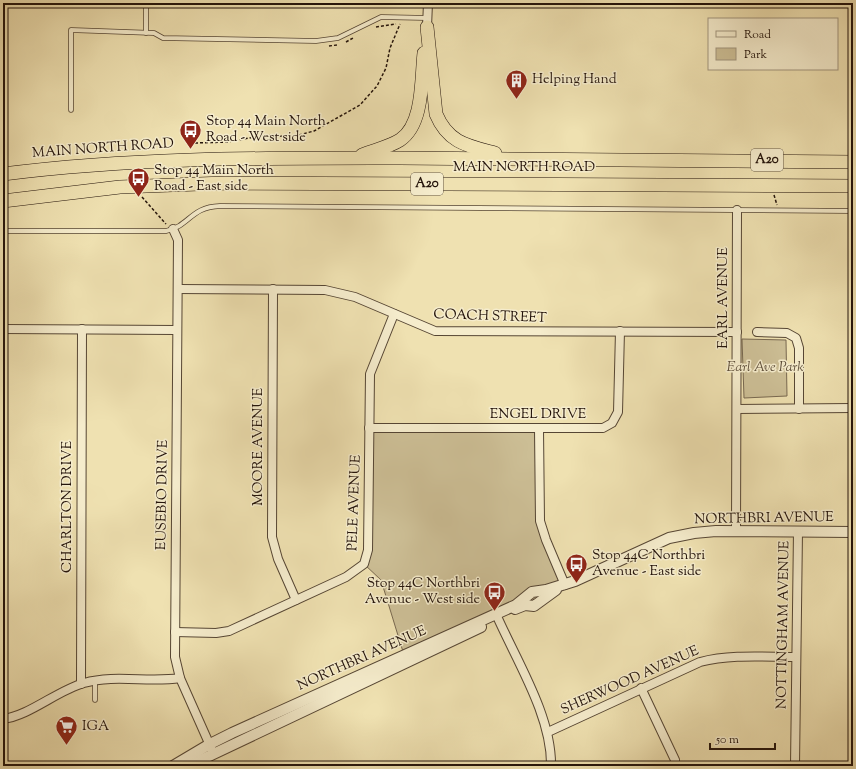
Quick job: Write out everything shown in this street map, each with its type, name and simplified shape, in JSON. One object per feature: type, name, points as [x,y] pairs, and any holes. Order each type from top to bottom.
[{"type":"highway","points":[[354,157],[400,140],[414,124],[418,112],[427,22]]},
{"type":"highway","points":[[427,22],[436,114],[441,125],[455,140],[461,144],[511,157]]},
{"type":"highway","name":"MAIN NORTH ROAD","points":[[3,174],[166,160],[354,157],[511,157],[853,162]]},
{"type":"highway","name":"MAIN NORTH ROAD","points":[[3,201],[120,186],[225,183],[853,186]]},
{"type":"street","points":[[427,22],[428,3]]},
{"type":"street","name":"EARL AVENUE","points":[[736,531],[738,210]]},
{"type":"street","name":"EUSEBIO DRIVE","points":[[173,229],[178,240],[175,657],[180,678],[214,754]]},
{"type":"street","name":"COACH STREET","points":[[178,289],[325,290],[355,298],[435,331],[737,332]]},
{"type":"street","name":"MOORE AVENUE","points":[[273,289],[272,537],[278,559],[296,600]]},
{"type":"street","name":"PELE AVENUE","points":[[175,632],[216,633],[229,631],[346,577],[360,568],[366,560],[368,550],[370,374],[394,314]]},
{"type":"street","points":[[3,329],[178,330]]},
{"type":"street","name":"CHARLTON DRIVE","points":[[81,684],[82,329]]},
{"type":"street","name":"ENGEL DRIVE","points":[[369,428],[599,428],[612,423],[618,412],[620,331]]},
{"type":"street","points":[[758,332],[787,333],[796,338],[799,348],[799,409]]},
{"type":"street","points":[[737,409],[853,408]]},
{"type":"street","points":[[539,428],[540,521],[546,540],[565,585]]},
{"type":"street","name":"NORTHBRI AVENUE","points":[[173,766],[210,744],[497,616],[525,605],[534,606],[540,603],[552,592],[565,585],[669,538],[694,533],[736,531],[853,532]]},
{"type":"street","name":"NOTTINGHAM AVENUE","points":[[795,766],[798,531]]},
{"type":"street","points":[[497,616],[533,694],[548,732],[551,751],[551,766]]},
{"type":"street","name":"NORTHBRI AVENUE","points":[[188,766],[446,645],[497,616]]},
{"type":"street","name":"SHERWOOD AVENUE","points":[[548,732],[684,668],[715,658],[736,656],[796,657]]},
{"type":"street","points":[[3,719],[20,714],[81,684],[95,681],[163,680],[180,678]]},
{"type":"street","points":[[641,688],[675,760]]},
{"type":"lane","points":[[146,3],[146,33]]},
{"type":"lane","points":[[71,110],[71,30],[154,33],[163,38],[326,40],[338,38],[381,17],[427,22]]},
{"type":"lane","points":[[3,231],[146,232],[173,229],[201,209],[220,206],[853,211]]},
{"type":"lane","points":[[95,681],[95,700]]},
{"type":"path","points":[[195,143],[228,142],[265,135],[291,136],[314,131],[360,106],[377,86],[383,74],[390,48],[400,24]]},
{"type":"path","points":[[142,197],[162,221],[173,229]]},
{"type":"green space","name":"Earl Ave Park","points":[[742,339],[786,340],[787,396],[744,398]]},
{"type":"green space","points":[[369,428],[539,429],[539,511],[565,585],[546,590],[404,655],[381,580],[364,564]]},
{"type":"place","name":"Helping Hand","points":[[516,100]]},
{"type":"place","name":"Stop 44 Main North Road - West side","points":[[191,150]]},
{"type":"place","name":"Stop 44 Main North Road - East side","points":[[138,198]]},
{"type":"place","name":"Stop 44C Northbri Avenue - East side","points":[[577,584]]},
{"type":"place","name":"Stop 44C Northbri Avenue - West side","points":[[495,612]]},
{"type":"place","name":"IGA","points":[[67,746]]}]
